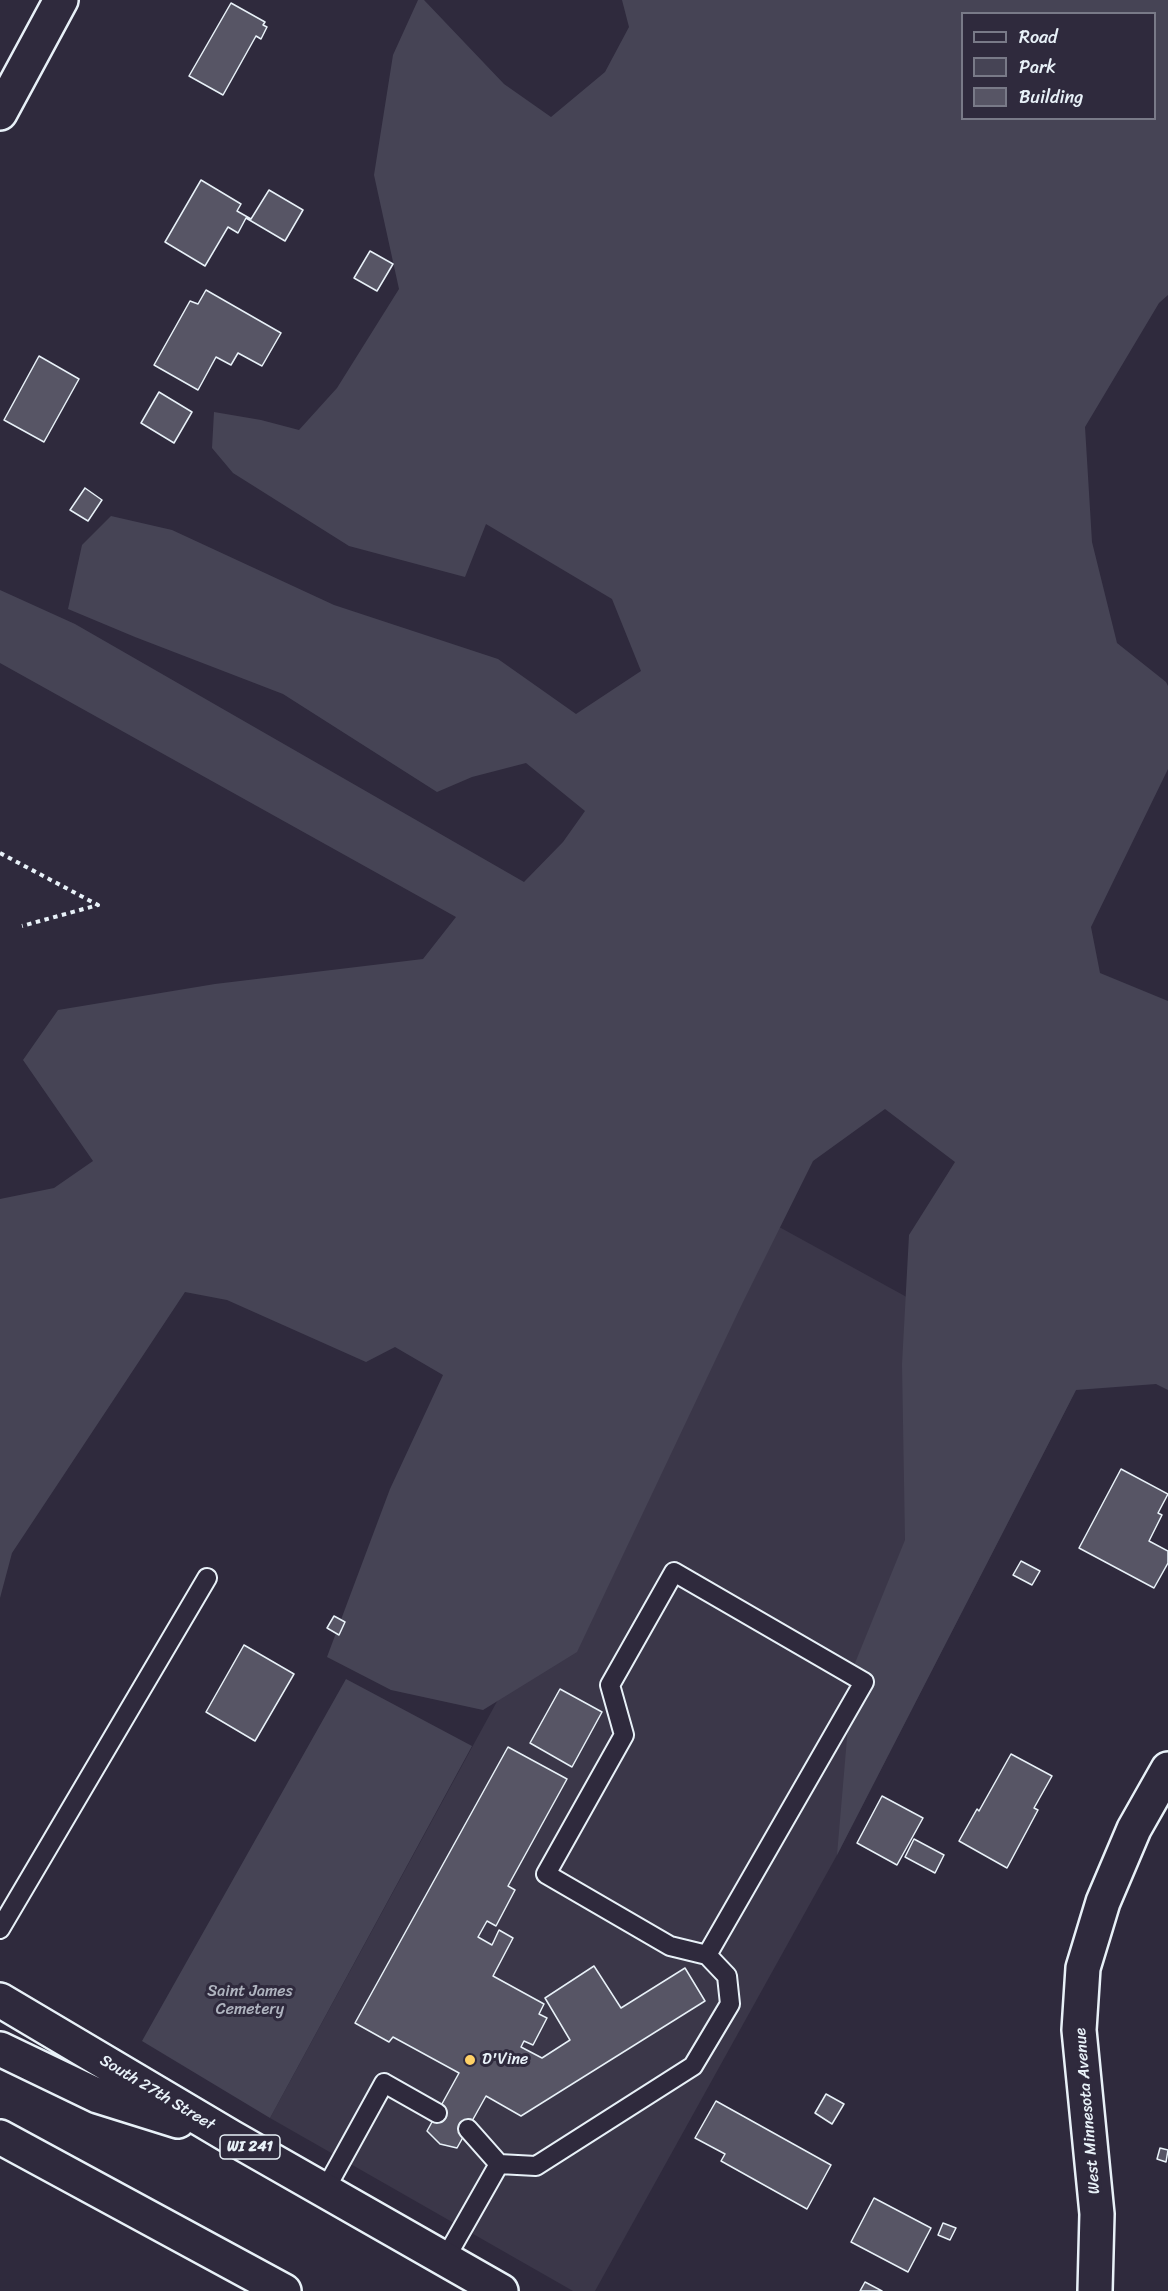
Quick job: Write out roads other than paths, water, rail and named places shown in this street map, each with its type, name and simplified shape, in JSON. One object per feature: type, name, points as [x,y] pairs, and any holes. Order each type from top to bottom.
[{"type":"main road","points":[[0,113],[61,0]]},
{"type":"main road","name":"West Minnesota Avenue","points":[[1095,2291],[1097,2214],[1079,2030],[1083,1968],[1103,1902],[1134,1829],[1168,1769]]},
{"type":"main road","name":"South 27th Street","points":[[0,2000],[231,2137],[501,2291]]},
{"type":"main road","points":[[0,2049],[98,2096],[231,2137]]},
{"type":"main road","points":[[0,2137],[284,2291]]},
{"type":"lane","points":[[468,2129],[499,2164],[536,2166],[693,2066],[730,2004],[727,1976],[707,1954],[670,1946],[546,1874],[624,1735],[610,1685],[674,1572],[864,1682],[707,1954]]},
{"type":"lane","points":[[0,1929],[207,1578]]},
{"type":"lane","points":[[325,2190],[384,2083],[437,2113]]},
{"type":"lane","points":[[445,2259],[499,2164]]},
{"type":"place","name":"D'Vine","points":[[470,2060]]},
{"type":"park label","name":"Saint James Cemetery","points":[[250,2001]]}]
